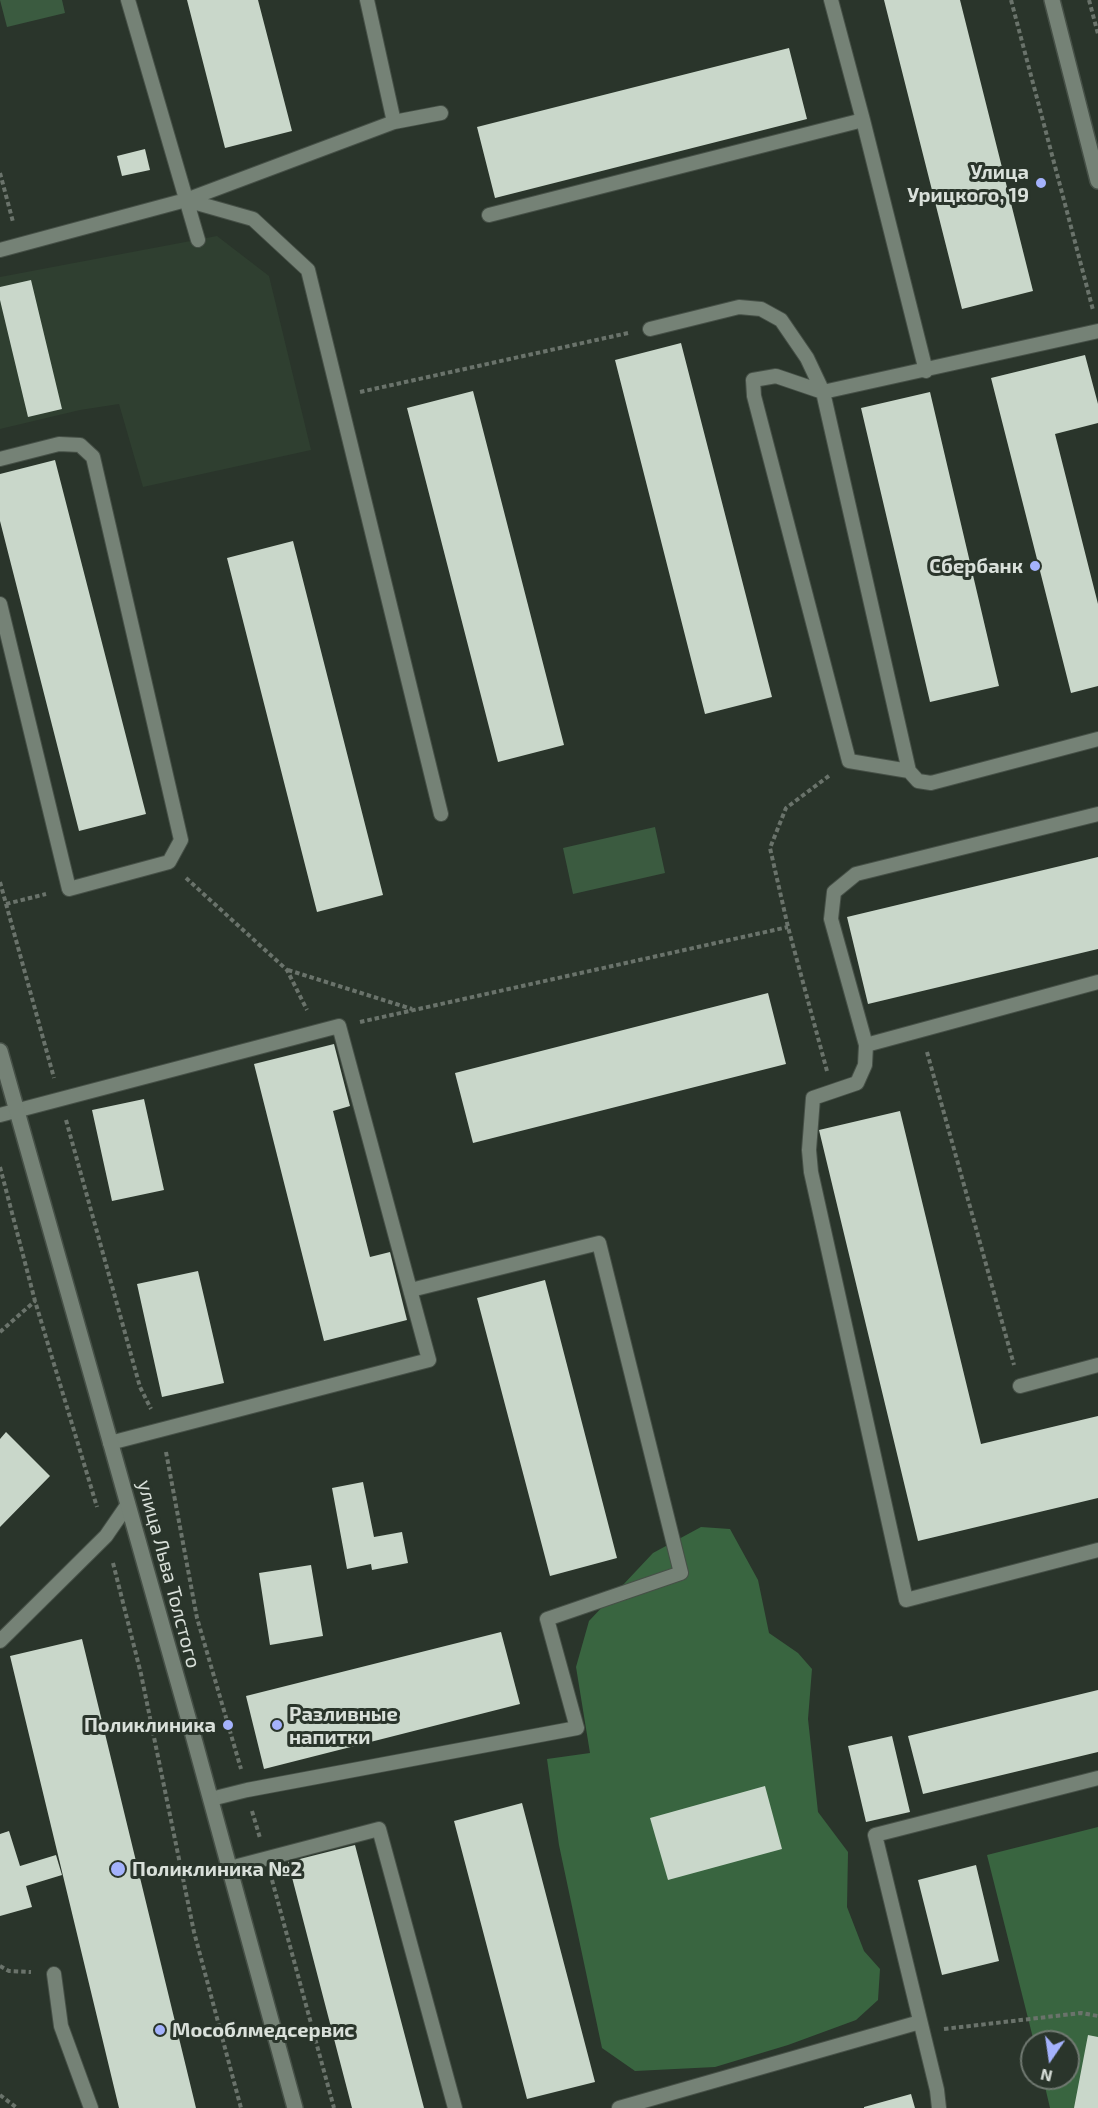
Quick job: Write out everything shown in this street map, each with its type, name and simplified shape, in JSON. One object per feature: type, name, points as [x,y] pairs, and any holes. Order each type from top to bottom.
[{"type":"street","points":[[1052,0],[1098,181]]},
{"type":"street","name":"улица Льва Толстого","points":[[0,1051],[296,2108]]},
{"type":"lane","points":[[128,0],[198,240]]},
{"type":"lane","points":[[367,0],[393,122]]},
{"type":"lane","points":[[831,0],[926,371]]},
{"type":"lane","points":[[0,250],[186,200],[393,122],[441,113]]},
{"type":"lane","points":[[489,215],[863,120]]},
{"type":"lane","points":[[186,200],[254,219],[308,270],[441,814]]},
{"type":"lane","points":[[650,329],[739,308],[761,309],[781,320],[807,358],[824,392],[909,771],[918,781],[932,783],[1098,739]]},
{"type":"lane","points":[[909,771],[849,761],[754,396],[753,380],[776,376],[824,392],[926,371],[1096,325]]},
{"type":"lane","points":[[0,459],[59,444],[80,445],[93,457],[181,840],[169,862],[69,889],[0,604]]},
{"type":"lane","points":[[1098,813],[856,874],[834,892],[831,919],[866,1045],[865,1065],[857,1083],[813,1098],[809,1150],[811,1172],[906,1600],[1098,1550]]},
{"type":"lane","points":[[866,1045],[1098,982]]},
{"type":"lane","points":[[0,1115],[339,1026],[429,1360],[110,1443]]},
{"type":"lane","points":[[211,1799],[247,1790],[578,1728],[548,1619],[681,1573],[599,1243],[411,1290]]},
{"type":"lane","points":[[1020,1386],[1098,1365]]},
{"type":"lane","points":[[0,1641],[106,1536],[128,1504]]},
{"type":"lane","points":[[939,2108],[875,1836],[1098,1778]]},
{"type":"lane","points":[[230,1868],[379,1829],[455,2108]]},
{"type":"lane","points":[[54,1974],[61,2026],[91,2108]]},
{"type":"lane","points":[[619,2108],[921,2027]]},
{"type":"path","points":[[1011,0],[1096,325]]},
{"type":"path","points":[[1089,0],[1098,34]]},
{"type":"path","points":[[0,173],[19,244]]},
{"type":"path","points":[[339,397],[650,329]]},
{"type":"path","points":[[813,1098],[827,1071],[788,927],[770,848],[786,808],[849,761]]},
{"type":"path","points":[[169,862],[287,970],[319,1032]]},
{"type":"path","points":[[0,882],[140,1387],[161,1429],[197,1617],[334,2108]]},
{"type":"path","points":[[6,904],[69,889]]},
{"type":"path","points":[[339,1026],[788,927]]},
{"type":"path","points":[[287,970],[415,1010]]},
{"type":"path","points":[[920,1030],[1020,1386]]},
{"type":"path","points":[[0,1167],[35,1301],[106,1536],[141,1674],[194,1932],[241,2108]]},
{"type":"path","points":[[0,1332],[35,1301]]},
{"type":"path","points":[[0,1966],[9,1971],[54,1974]]},
{"type":"path","points":[[921,2027],[1081,2013],[1098,2016]]},
{"type":"path","points":[[0,2095],[17,2108]]},
{"type":"shaded area","points":[[217,236],[269,276],[311,450],[143,487],[119,404],[80,410],[0,429],[0,277]]},
{"type":"green space","points":[[0,0],[62,0],[65,13],[7,27]]},
{"type":"green space","points":[[655,827],[665,873],[573,894],[563,848]]},
{"type":"green space","points":[[701,1527],[730,1529],[758,1580],[769,1633],[798,1653],[812,1669],[808,1719],[818,1812],[848,1852],[847,1907],[864,1951],[880,1969],[878,2000],[856,2020],[788,2045],[715,2067],[635,2071],[602,2048],[559,1845],[547,1759],[590,1753],[576,1667],[589,1621],[653,1553]]},
{"type":"green space","points":[[1098,1827],[1098,2108],[1050,2108],[1046,2090],[1080,2090],[1080,2030],[1031,2030],[987,1855]]},
{"type":"building","points":[[187,0],[258,0],[292,131],[225,148]]},
{"type":"building","points":[[884,0],[960,0],[1033,291],[962,309]]},
{"type":"building","points":[[789,48],[807,119],[495,198],[477,127]]},
{"type":"building","points":[[145,149],[150,170],[122,176],[117,156]]},
{"type":"building","points":[[31,280],[62,409],[28,417],[0,300],[0,287]]},
{"type":"building","points":[[681,343],[772,697],[705,714],[615,360]]},
{"type":"building","points":[[1085,355],[1098,404],[1098,423],[1055,434],[1098,604],[1098,686],[1071,693],[991,378]]},
{"type":"building","points":[[473,391],[564,745],[498,762],[407,408]]},
{"type":"building","points":[[930,392],[999,686],[930,702],[861,408]]},
{"type":"building","points":[[55,460],[146,814],[79,831],[0,521],[0,474]]},
{"type":"building","points":[[293,541],[383,895],[317,912],[227,558]]},
{"type":"building","points":[[1098,857],[1098,949],[868,1004],[847,917]]},
{"type":"building","points":[[768,993],[786,1064],[473,1143],[455,1073]]},
{"type":"building","points":[[334,1044],[350,1106],[333,1111],[370,1257],[390,1252],[407,1320],[324,1341],[254,1064]]},
{"type":"building","points":[[144,1099],[164,1190],[112,1201],[92,1110]]},
{"type":"building","points":[[900,1111],[981,1444],[1098,1416],[1098,1498],[918,1541],[819,1130]]},
{"type":"building","points":[[198,1271],[224,1383],[162,1397],[137,1284]]},
{"type":"building","points":[[545,1280],[617,1558],[550,1576],[477,1298]]},
{"type":"building","points":[[6,1432],[50,1476],[0,1527],[0,1439]]},
{"type":"building","points":[[363,1482],[374,1537],[402,1532],[408,1563],[372,1570],[371,1564],[347,1569],[332,1488]]},
{"type":"building","points":[[311,1565],[323,1636],[270,1645],[259,1573]]},
{"type":"building","points":[[501,1632],[520,1704],[264,1769],[246,1696]]},
{"type":"building","points":[[82,1639],[196,2108],[119,2108],[10,1656]]},
{"type":"building","points":[[1098,1690],[1098,1752],[923,1794],[908,1736]]},
{"type":"building","points":[[892,1736],[910,1812],[866,1822],[848,1746]]},
{"type":"building","points":[[765,1786],[782,1849],[668,1880],[650,1818]]},
{"type":"building","points":[[522,1803],[595,2082],[527,2099],[454,1821]]},
{"type":"building","points":[[9,1831],[20,1866],[56,1855],[62,1875],[26,1886],[32,1907],[0,1916],[0,1834]]},
{"type":"building","points":[[355,1845],[424,2108],[352,2108],[288,1862]]},
{"type":"building","points":[[976,1865],[999,1961],[942,1975],[918,1880]]},
{"type":"building","points":[[1088,2035],[1098,2037],[1098,2108],[1074,2108],[1077,2090],[1080,2090],[1080,2077]]},
{"type":"building","points":[[911,2094],[915,2108],[864,2108],[864,2107]]},
{"type":"place","name":"Улица Урицкого, 19","points":[[1041,183]]},
{"type":"place","name":"Сбербанк","points":[[1035,566]]},
{"type":"place","name":"Поликлиника","points":[[228,1725]]},
{"type":"place","name":"Разливные напитки","points":[[277,1725]]},
{"type":"place","name":"Поликлиника №2","points":[[118,1869]]},
{"type":"place","name":"Мособлмедсервис","points":[[160,2030]]}]
